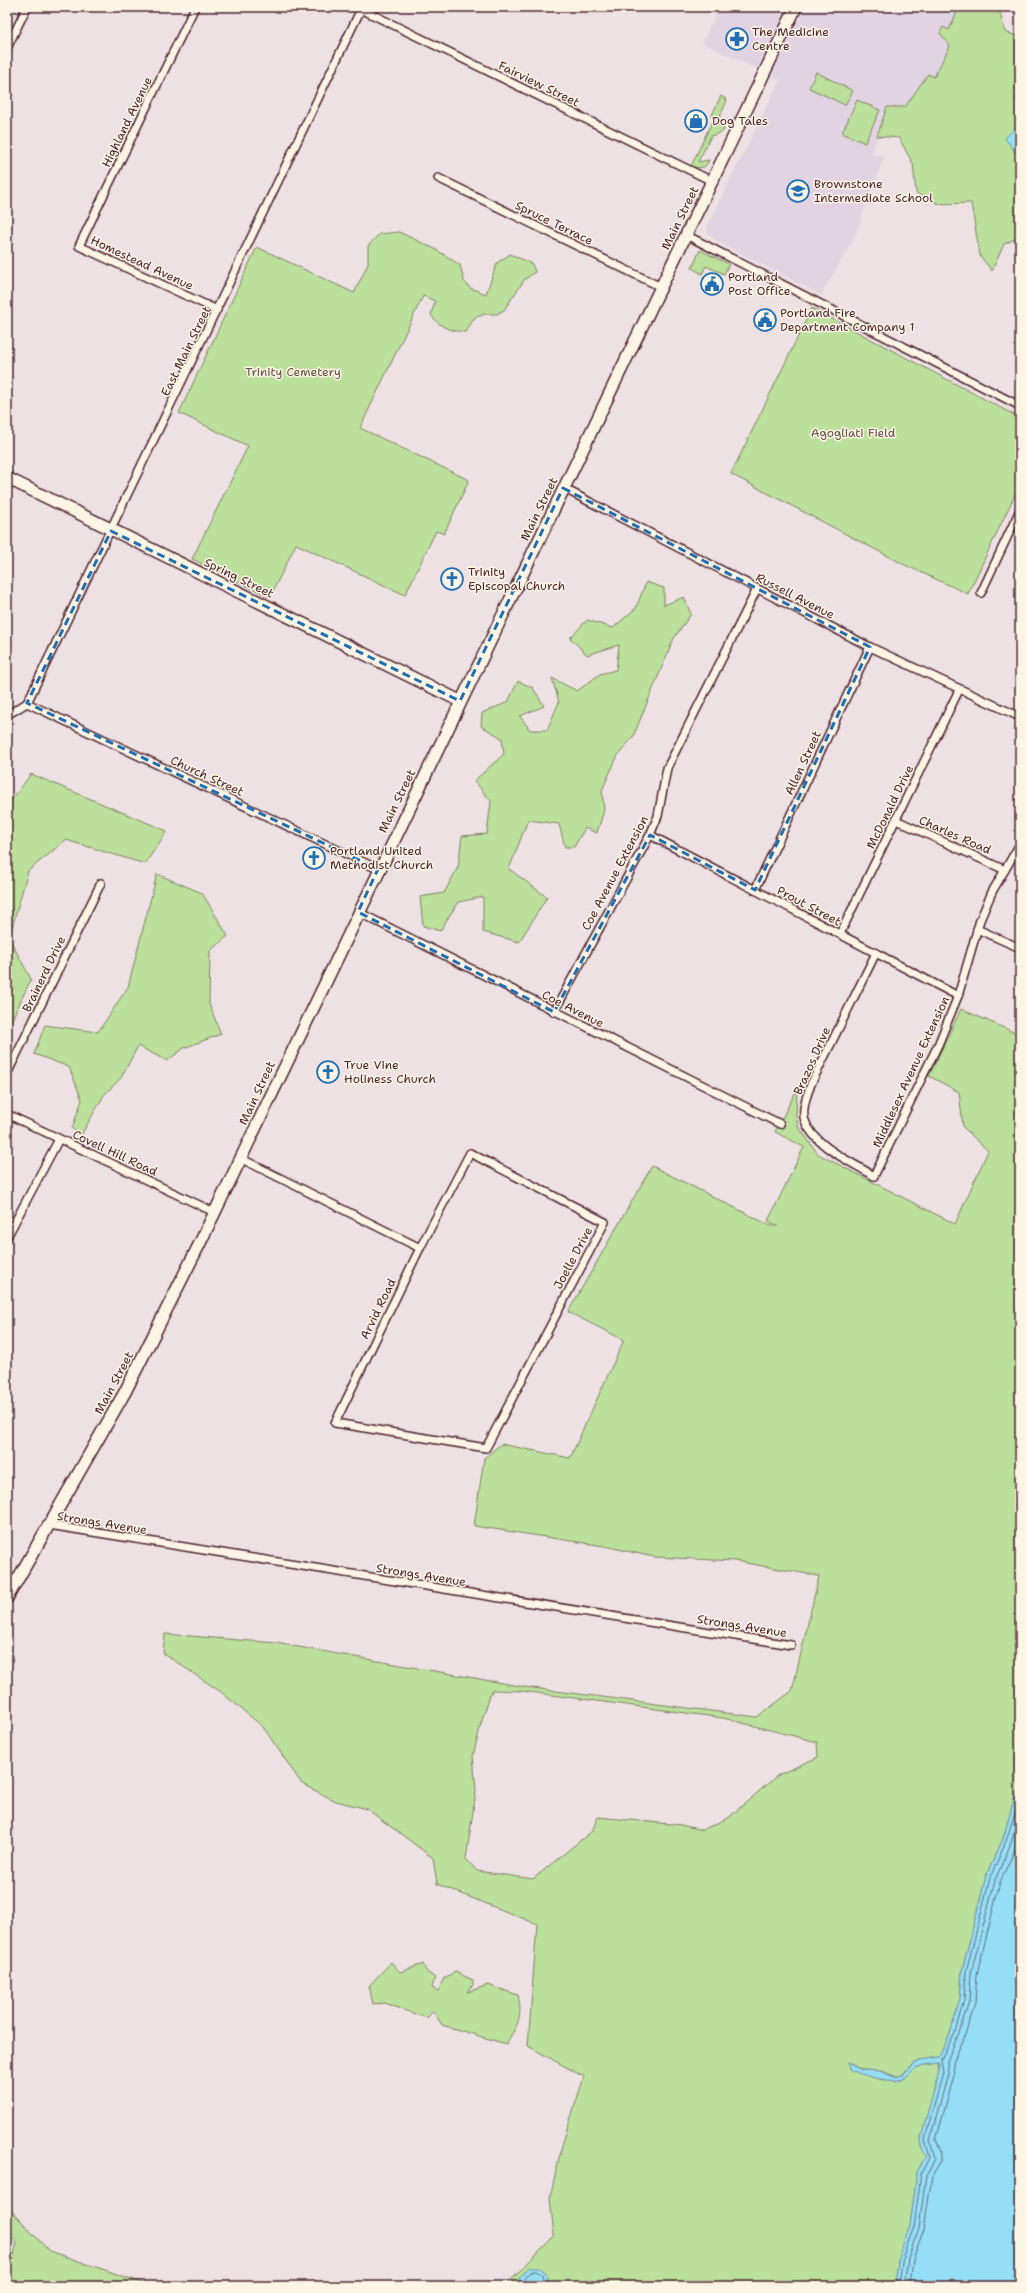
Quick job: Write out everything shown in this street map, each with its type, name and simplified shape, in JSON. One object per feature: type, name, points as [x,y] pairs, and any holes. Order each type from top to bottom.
[{"type":"main road","name":"Main Street","points":[[7,1598],[125,1392],[214,1212],[378,869],[796,7]]},
{"type":"main road","name":"Spring Street","points":[[7,478],[111,531],[460,701]]},
{"type":"street","points":[[7,48],[27,7]]},
{"type":"street","name":"Highland Avenue","points":[[79,246],[195,7]]},
{"type":"street","name":"Fairview Street","points":[[360,8],[712,181]]},
{"type":"street","name":"East Main Street","points":[[27,703],[217,310],[360,8]]},
{"type":"street","name":"Spruce Terrace","points":[[438,178],[661,287]]},
{"type":"street","points":[[686,235],[1020,406]]},
{"type":"street","name":"Homestead Avenue","points":[[79,246],[217,310]]},
{"type":"street","name":"Russell Avenue","points":[[563,488],[870,647],[959,690],[1020,717]]},
{"type":"street","points":[[981,593],[1020,510]]},
{"type":"street","name":"Coe Avenue Extension","points":[[554,1012],[650,835],[658,816],[667,768],[756,589]]},
{"type":"street","name":"Allen Street","points":[[755,890],[870,647]]},
{"type":"street","name":"McDonald Drive","points":[[840,934],[959,690]]},
{"type":"street","points":[[7,715],[27,703]]},
{"type":"street","name":"Church Street","points":[[27,703],[378,869]]},
{"type":"street","name":"Charles Road","points":[[896,820],[1005,870]]},
{"type":"street","name":"Prout Street","points":[[650,835],[958,996]]},
{"type":"street","name":"Middlesex Avenue Extension","points":[[874,1176],[938,1045],[958,996],[977,929],[992,892],[1020,844]]},
{"type":"street","name":"Brainerd Drive","points":[[7,1074],[101,883]]},
{"type":"street","name":"Coe Avenue","points":[[358,912],[554,1012],[780,1124]]},
{"type":"street","points":[[977,929],[1020,948]]},
{"type":"street","name":"Brazos Drive","points":[[874,1176],[828,1147],[815,1136],[804,1120],[805,1102],[811,1084],[876,953]]},
{"type":"street","name":"Covell Hill Road","points":[[7,1114],[214,1212]]},
{"type":"street","points":[[7,1237],[59,1139]]},
{"type":"street","name":"Joelle Drive","points":[[420,1248],[470,1153],[605,1222],[486,1448]]},
{"type":"street","points":[[240,1158],[420,1248]]},
{"type":"street","name":"Arvid Road","points":[[420,1248],[335,1423],[486,1448]]},
{"type":"street","name":"Strongs Avenue","points":[[49,1525],[791,1645]]},
{"type":"highlighted area","points":[[563,488],[870,647],[755,890],[650,835],[554,1012],[358,912],[378,869],[27,703],[111,531],[460,701]]},
{"type":"shaded area","points":[[719,7],[959,7],[949,30],[950,46],[934,77],[928,74],[905,108],[899,107],[881,121],[872,155],[885,155],[854,238],[821,295],[720,243],[708,234],[707,226],[780,80],[702,43]]},
{"type":"green space","points":[[959,7],[1003,7],[1000,13],[1005,32],[1020,37],[1020,94],[1015,98],[1020,99],[1020,161],[1018,165],[1020,166],[1020,240],[1015,239],[1004,244],[992,271],[980,256],[971,203],[939,204],[916,193],[913,164],[899,138],[877,136],[887,107],[905,107],[928,74],[934,77],[950,46],[940,33],[943,27],[949,30]]},
{"type":"green space","points":[[816,72],[853,91],[845,105],[809,88]]},
{"type":"green space","points":[[721,96],[727,100],[719,119],[711,117]]},
{"type":"green space","points":[[857,100],[880,110],[865,143],[842,133]]},
{"type":"green space","points":[[712,122],[723,127],[724,130],[711,136],[698,162],[709,160],[708,163],[702,168],[691,166]]},
{"type":"green space","name":"Trinity Cemetery","points":[[399,232],[435,249],[460,265],[464,281],[470,288],[486,294],[497,263],[510,254],[532,264],[535,272],[525,279],[504,310],[497,314],[485,314],[474,318],[466,332],[451,330],[438,323],[431,315],[435,301],[423,296],[360,428],[469,480],[444,534],[436,531],[405,595],[296,544],[270,597],[192,559],[248,446],[179,413],[257,247],[354,293],[368,264],[368,246],[379,234]]},
{"type":"green space","points":[[700,250],[729,264],[724,274],[706,266],[702,274],[692,268]]},
{"type":"green space","name":"Agogliati Field","points":[[812,308],[1020,418],[1020,484],[968,594],[905,565],[731,474]]},
{"type":"green space","points":[[646,582],[664,588],[664,605],[684,597],[691,614],[674,638],[633,737],[618,755],[602,790],[604,810],[597,833],[585,828],[574,847],[565,847],[559,824],[528,820],[509,869],[547,897],[519,942],[483,932],[483,897],[458,902],[440,931],[423,926],[420,897],[444,893],[458,867],[462,836],[487,834],[491,801],[474,781],[504,754],[502,738],[481,726],[482,713],[508,702],[518,681],[533,688],[544,706],[520,716],[530,730],[547,730],[559,702],[552,678],[577,691],[600,674],[616,670],[619,645],[587,655],[570,638],[587,620],[613,628],[636,608]]},
{"type":"green space","points":[[31,774],[167,831],[145,864],[66,840],[28,871],[9,938],[31,979],[7,1030],[7,806]]},
{"type":"green space","points":[[157,874],[202,893],[228,936],[210,951],[209,1004],[221,1034],[184,1048],[167,1061],[138,1046],[121,1078],[104,1095],[80,1137],[72,1128],[82,1100],[69,1067],[34,1054],[45,1025],[98,1032],[128,987]]},
{"type":"green space","points":[[961,1009],[1020,1035],[1020,1791],[1015,1796],[1003,1839],[986,1876],[962,1971],[960,1999],[951,2031],[940,2056],[938,2058],[914,2062],[901,2076],[861,2069],[851,2064],[849,2069],[883,2080],[892,2079],[896,2081],[916,2067],[938,2064],[939,2072],[921,2138],[923,2151],[927,2157],[922,2162],[917,2173],[910,2226],[898,2262],[895,2286],[505,2286],[554,2236],[550,2198],[562,2145],[584,2077],[528,2046],[537,1924],[437,1884],[433,1858],[367,1809],[336,1801],[302,1784],[263,1727],[221,1692],[163,1653],[165,1634],[276,1643],[525,1687],[757,1717],[792,1691],[819,1576],[735,1561],[654,1557],[604,1546],[474,1526],[484,1458],[501,1444],[570,1458],[624,1340],[568,1312],[652,1166],[771,1226],[778,1226],[768,1221],[804,1147],[775,1132],[797,1089],[796,1115],[798,1126],[818,1154],[955,1224],[988,1151],[963,1127],[959,1092],[929,1076]],"holes":[[[492,1690],[522,1691],[723,1718],[817,1742],[818,1757],[778,1775],[728,1818],[702,1830],[681,1825],[598,1817],[592,1831],[533,1879],[477,1871],[466,1859],[476,1791],[473,1756],[482,1720]]]},
{"type":"green space","points":[[391,1962],[400,1972],[423,1964],[426,1971],[435,1978],[432,1988],[438,1991],[444,1978],[455,1972],[473,1980],[473,1985],[467,1992],[488,1985],[518,1995],[520,2015],[514,2031],[506,2044],[442,2025],[433,2011],[427,2018],[384,2003],[373,2004],[369,1986]]},
{"type":"green space","points":[[7,2206],[49,2251],[152,2286],[14,2286],[7,2278],[17,2243],[7,2229]]},
{"type":"water","points":[[1020,123],[1020,159],[1005,138]]},
{"type":"water","points":[[1020,1791],[1020,2286],[895,2286],[899,2255],[910,2226],[917,2173],[922,2162],[927,2157],[923,2151],[921,2138],[939,2072],[939,2064],[916,2067],[904,2078],[897,2080],[884,2080],[849,2069],[848,2063],[861,2070],[880,2071],[894,2077],[903,2075],[914,2062],[938,2058],[940,2056],[951,2031],[960,1999],[962,1971],[986,1876],[1003,1839],[1015,1796]]},
{"type":"water","points":[[529,2267],[539,2267],[546,2273],[548,2286],[517,2286],[519,2279]]},
{"type":"place","name":"The Medicine Centre","points":[[737,39]]},
{"type":"place","name":"Dog Tales","points":[[696,121]]},
{"type":"place","name":"Brownstone Intermediate School","points":[[798,191]]},
{"type":"place","name":"Portland Post Office","points":[[712,284]]},
{"type":"place","name":"Portland Fire Department Company 1","points":[[765,320]]},
{"type":"place","name":"Trinity Episcopal Church","points":[[452,579]]},
{"type":"place","name":"Portland United Methodist Church","points":[[314,858]]},
{"type":"place","name":"True Vine Holiness Church","points":[[328,1072]]}]
